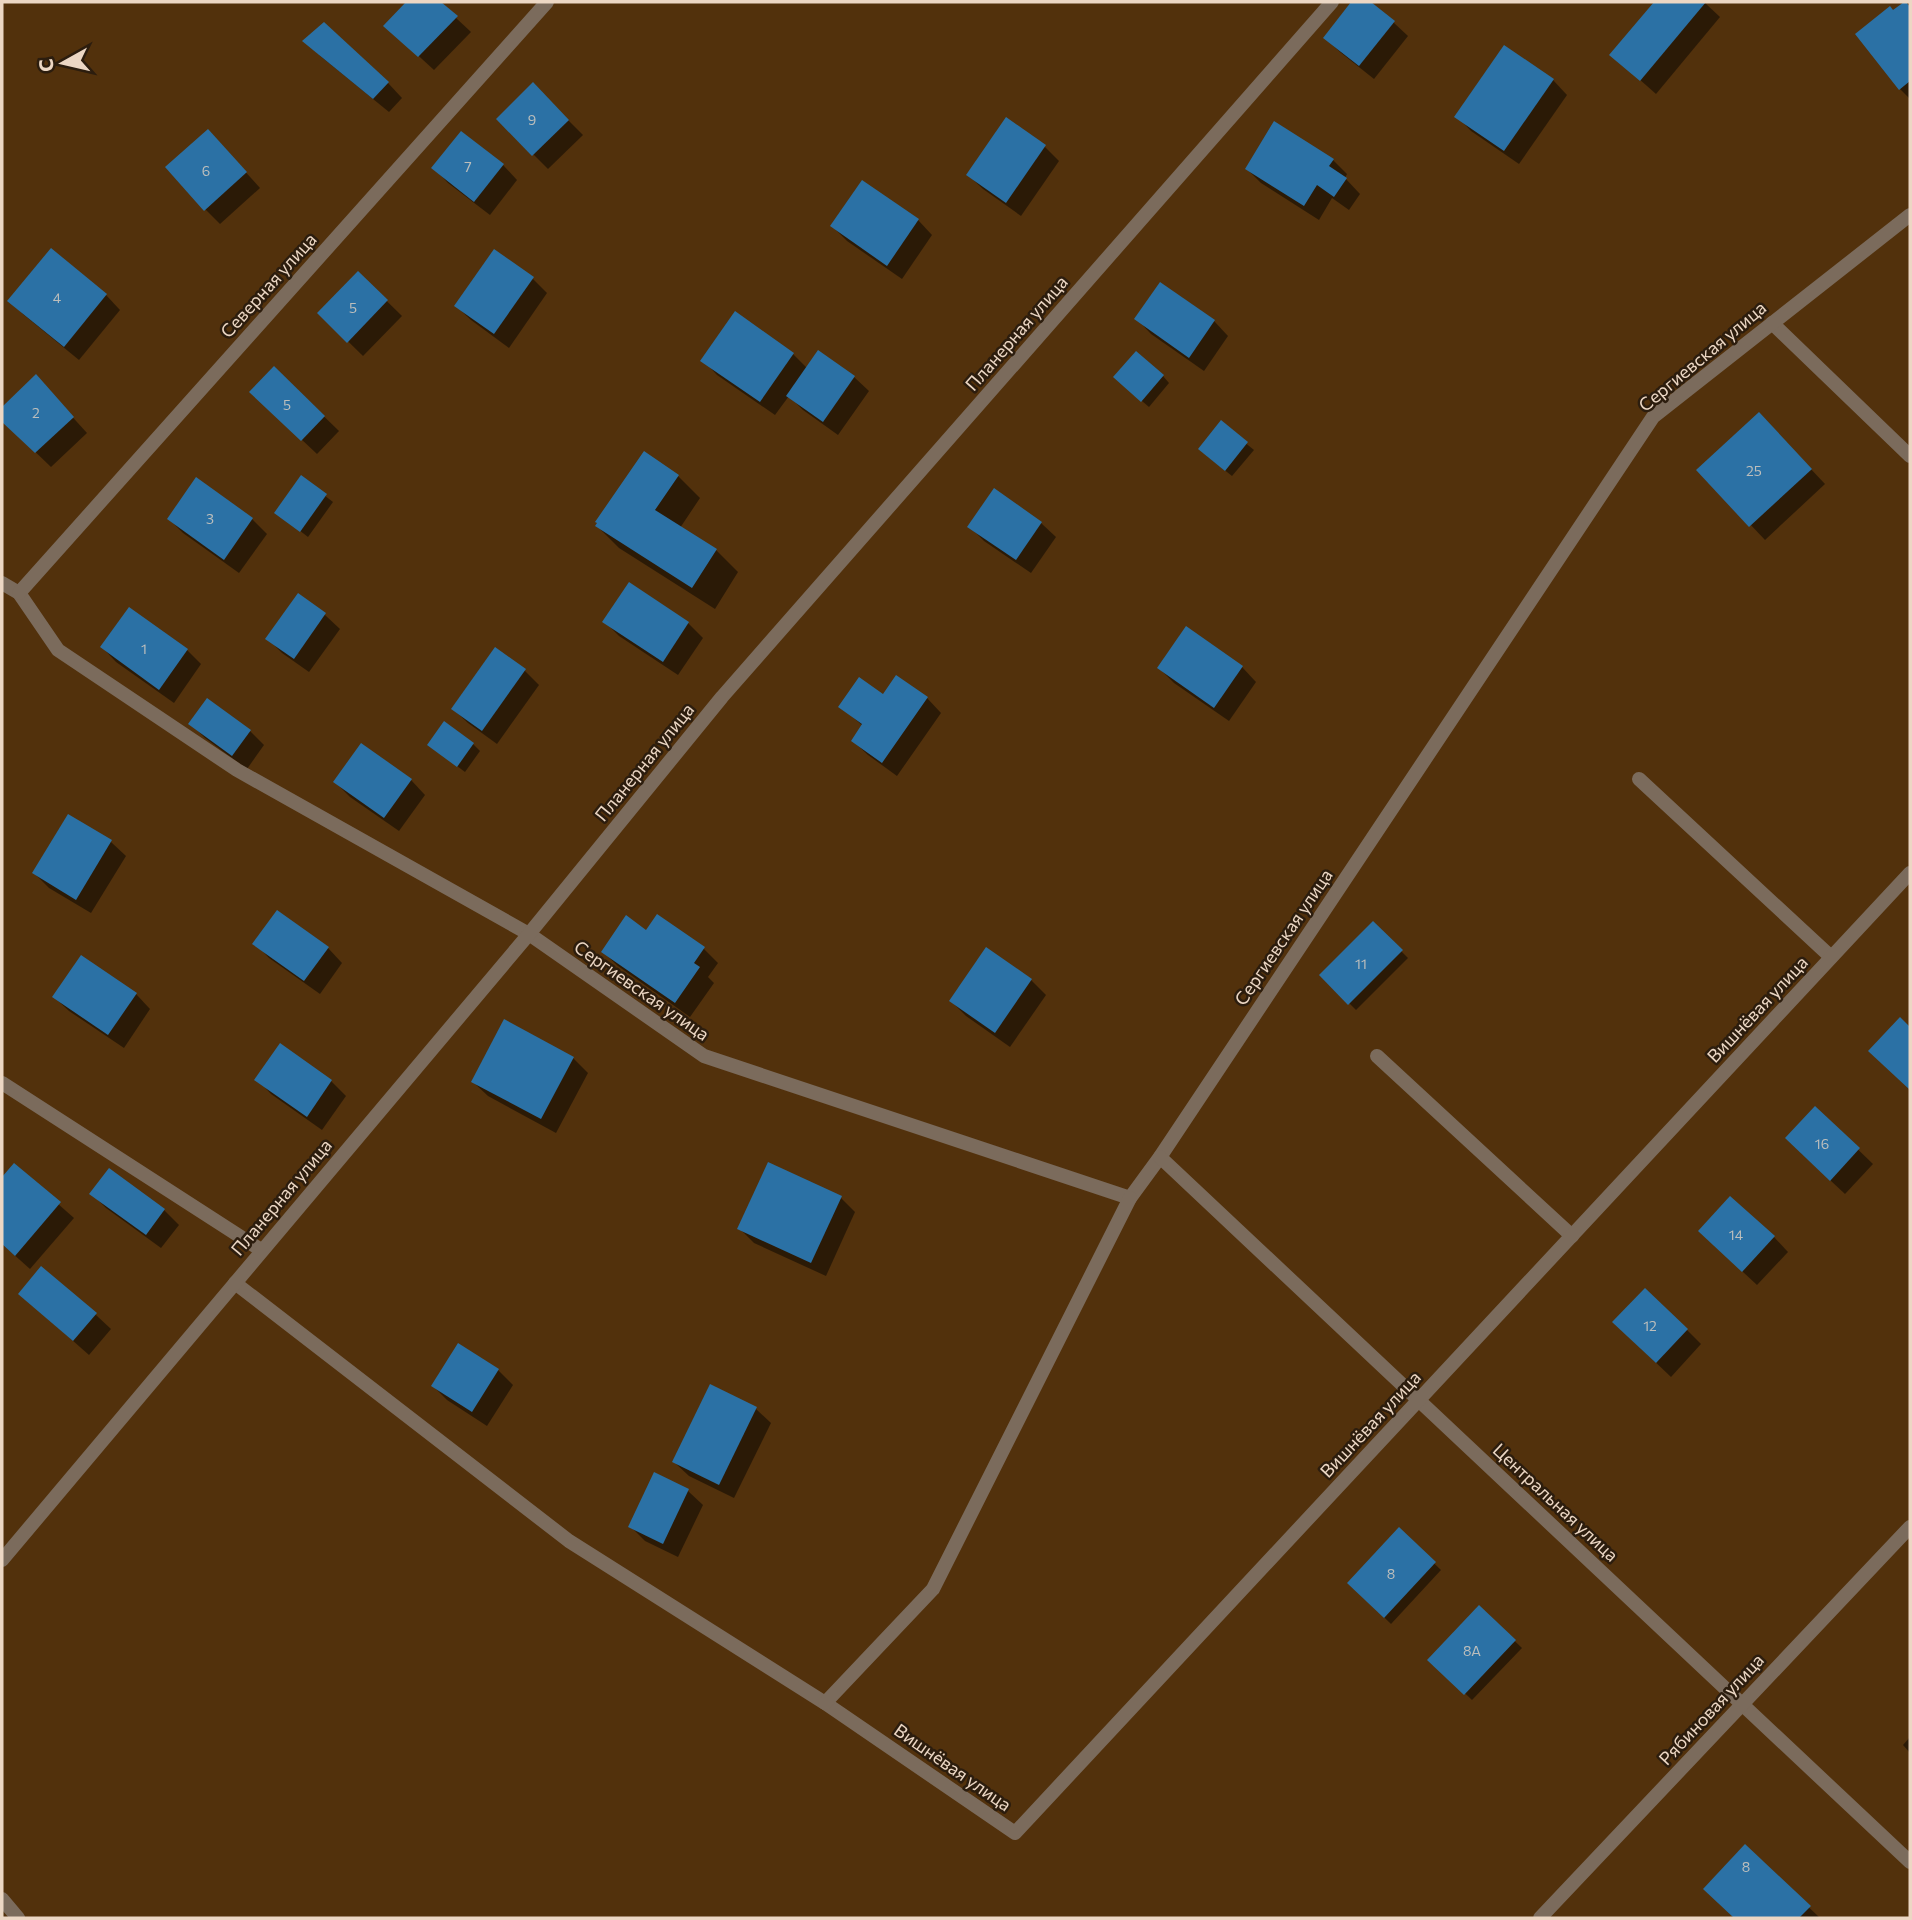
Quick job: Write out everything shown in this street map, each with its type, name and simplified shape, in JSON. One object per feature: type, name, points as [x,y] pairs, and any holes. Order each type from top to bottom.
[{"type":"street","name":"Северная улица","points":[[19,593],[547,2]]},
{"type":"street","name":"Планерная улица","points":[[2,1560],[529,934],[722,697],[1332,2]]},
{"type":"street","name":"Сергиевская улица","points":[[19,593],[58,650],[226,763],[529,934],[704,1056],[1130,1198],[1160,1157],[1653,417],[1910,215]]},
{"type":"street","points":[[1772,323],[1910,456]]},
{"type":"street","points":[[2,583],[19,593]]},
{"type":"street","points":[[1640,779],[1831,957]]},
{"type":"street","name":"Вишнёвая улица","points":[[825,1703],[1014,1833],[1910,873]]},
{"type":"street","points":[[1377,1056],[1572,1236]]},
{"type":"street","points":[[2,1083],[261,1250]]},
{"type":"street","name":"Центральная улица","points":[[1160,1157],[1910,1861]]},
{"type":"street","points":[[235,1283],[569,1541],[825,1703],[933,1589],[1130,1198]]},
{"type":"street","name":"Рябиновая улица","points":[[1540,1918],[1910,1527]]},
{"type":"street","points":[[2,1899],[18,1918]]},
{"type":"building","points":[[406,2],[441,2],[458,16],[418,57],[383,26]]},
{"type":"building","points":[[1351,2],[1371,2],[1395,21],[1359,66],[1323,38]]},
{"type":"building","points":[[1654,2],[1706,2],[1640,81],[1609,55]]},
{"type":"building","points":[[1904,2],[1910,7],[1910,81],[1899,90],[1855,34],[1890,6],[1893,10]]},
{"type":"building","points":[[324,22],[389,82],[373,99],[302,41]]},
{"type":"building","points":[[1504,45],[1554,79],[1504,151],[1454,117]]},
{"type":"building","points":[[533,82],[569,120],[532,156],[496,119]]},
{"type":"building","points":[[1006,117],[1046,145],[1006,203],[966,175]]},
{"type":"building","points":[[1274,121],[1334,159],[1329,166],[1347,178],[1334,197],[1317,185],[1304,206],[1245,169]]},
{"type":"building","points":[[208,129],[247,172],[204,211],[165,167]]},
{"type":"building","points":[[461,131],[504,164],[474,202],[431,168]]},
{"type":"building","points":[[862,180],[919,219],[887,266],[830,226]]},
{"type":"building","points":[[51,248],[107,294],[64,347],[7,301]]},
{"type":"building","points":[[494,249],[534,277],[494,334],[454,306]]},
{"type":"building","points":[[358,271],[388,300],[347,343],[317,313]]},
{"type":"building","points":[[1160,282],[1215,320],[1189,358],[1134,319]]},
{"type":"building","points":[[735,311],[794,353],[760,402],[700,361]]},
{"type":"building","points":[[818,350],[855,376],[823,422],[786,396]]},
{"type":"building","points":[[1136,351],[1164,375],[1141,402],[1113,377]]},
{"type":"building","points":[[274,366],[325,416],[301,441],[249,392]]},
{"type":"building","points":[[36,374],[74,417],[35,453],[2,422],[2,407]]},
{"type":"building","points":[[1759,412],[1812,469],[1749,527],[1696,470]]},
{"type":"building","points":[[1221,420],[1248,442],[1225,471],[1198,449]]},
{"type":"building","points":[[644,451],[679,475],[655,510],[717,549],[692,588],[595,526],[595,522]]},
{"type":"building","points":[[301,475],[327,494],[300,532],[274,513]]},
{"type":"building","points":[[196,477],[253,518],[224,560],[167,519]]},
{"type":"building","points":[[994,488],[1042,522],[1016,560],[967,527]]},
{"type":"building","points":[[629,582],[689,622],[663,662],[602,622]]},
{"type":"building","points":[[298,593],[326,613],[294,659],[265,639]]},
{"type":"building","points":[[129,607],[188,649],[159,690],[100,647]]},
{"type":"building","points":[[1186,626],[1243,666],[1214,708],[1157,668]]},
{"type":"building","points":[[495,647],[526,669],[482,731],[451,709]]},
{"type":"building","points":[[896,675],[928,697],[882,763],[851,741],[862,724],[838,707],[859,677],[883,694]]},
{"type":"building","points":[[207,698],[251,730],[232,756],[188,724]]},
{"type":"building","points":[[444,721],[474,743],[457,767],[427,745]]},
{"type":"building","points":[[361,743],[412,779],[384,818],[333,782]]},
{"type":"building","points":[[68,814],[112,840],[76,900],[32,873]]},
{"type":"building","points":[[277,910],[329,947],[304,981],[252,944]]},
{"type":"building","points":[[657,914],[705,947],[694,963],[700,967],[675,1003],[601,952],[626,915],[646,930]]},
{"type":"building","points":[[1373,921],[1403,950],[1348,1005],[1319,975]]},
{"type":"building","points":[[986,947],[1032,979],[995,1033],[949,1001]]},
{"type":"building","points":[[81,955],[137,993],[108,1035],[52,997]]},
{"type":"building","points":[[1900,1017],[1910,1027],[1910,1090],[1868,1051]]},
{"type":"building","points":[[504,1019],[574,1057],[541,1119],[471,1082]]},
{"type":"building","points":[[280,1043],[332,1080],[307,1117],[254,1080]]},
{"type":"building","points":[[1815,1106],[1860,1148],[1830,1181],[1785,1138]]},
{"type":"building","points":[[768,1162],[842,1196],[811,1263],[737,1229]]},
{"type":"building","points":[[14,1163],[61,1202],[15,1256],[2,1244],[2,1177]]},
{"type":"building","points":[[109,1168],[165,1209],[146,1235],[89,1194]]},
{"type":"building","points":[[1730,1196],[1775,1236],[1742,1272],[1698,1231]]},
{"type":"building","points":[[41,1266],[97,1313],[73,1341],[18,1294]]},
{"type":"building","points":[[1645,1288],[1688,1329],[1656,1363],[1612,1322]]},
{"type":"building","points":[[458,1343],[499,1369],[472,1412],[431,1386]]},
{"type":"building","points":[[710,1384],[757,1407],[719,1485],[672,1462]]},
{"type":"building","points":[[654,1472],[689,1489],[663,1544],[628,1527]]},
{"type":"building","points":[[1399,1527],[1436,1562],[1384,1618],[1347,1583]]},
{"type":"building","points":[[1479,1605],[1516,1640],[1464,1695],[1427,1660]]},
{"type":"building","points":[[1745,1844],[1811,1906],[1799,1918],[1734,1918],[1703,1889]]}]
